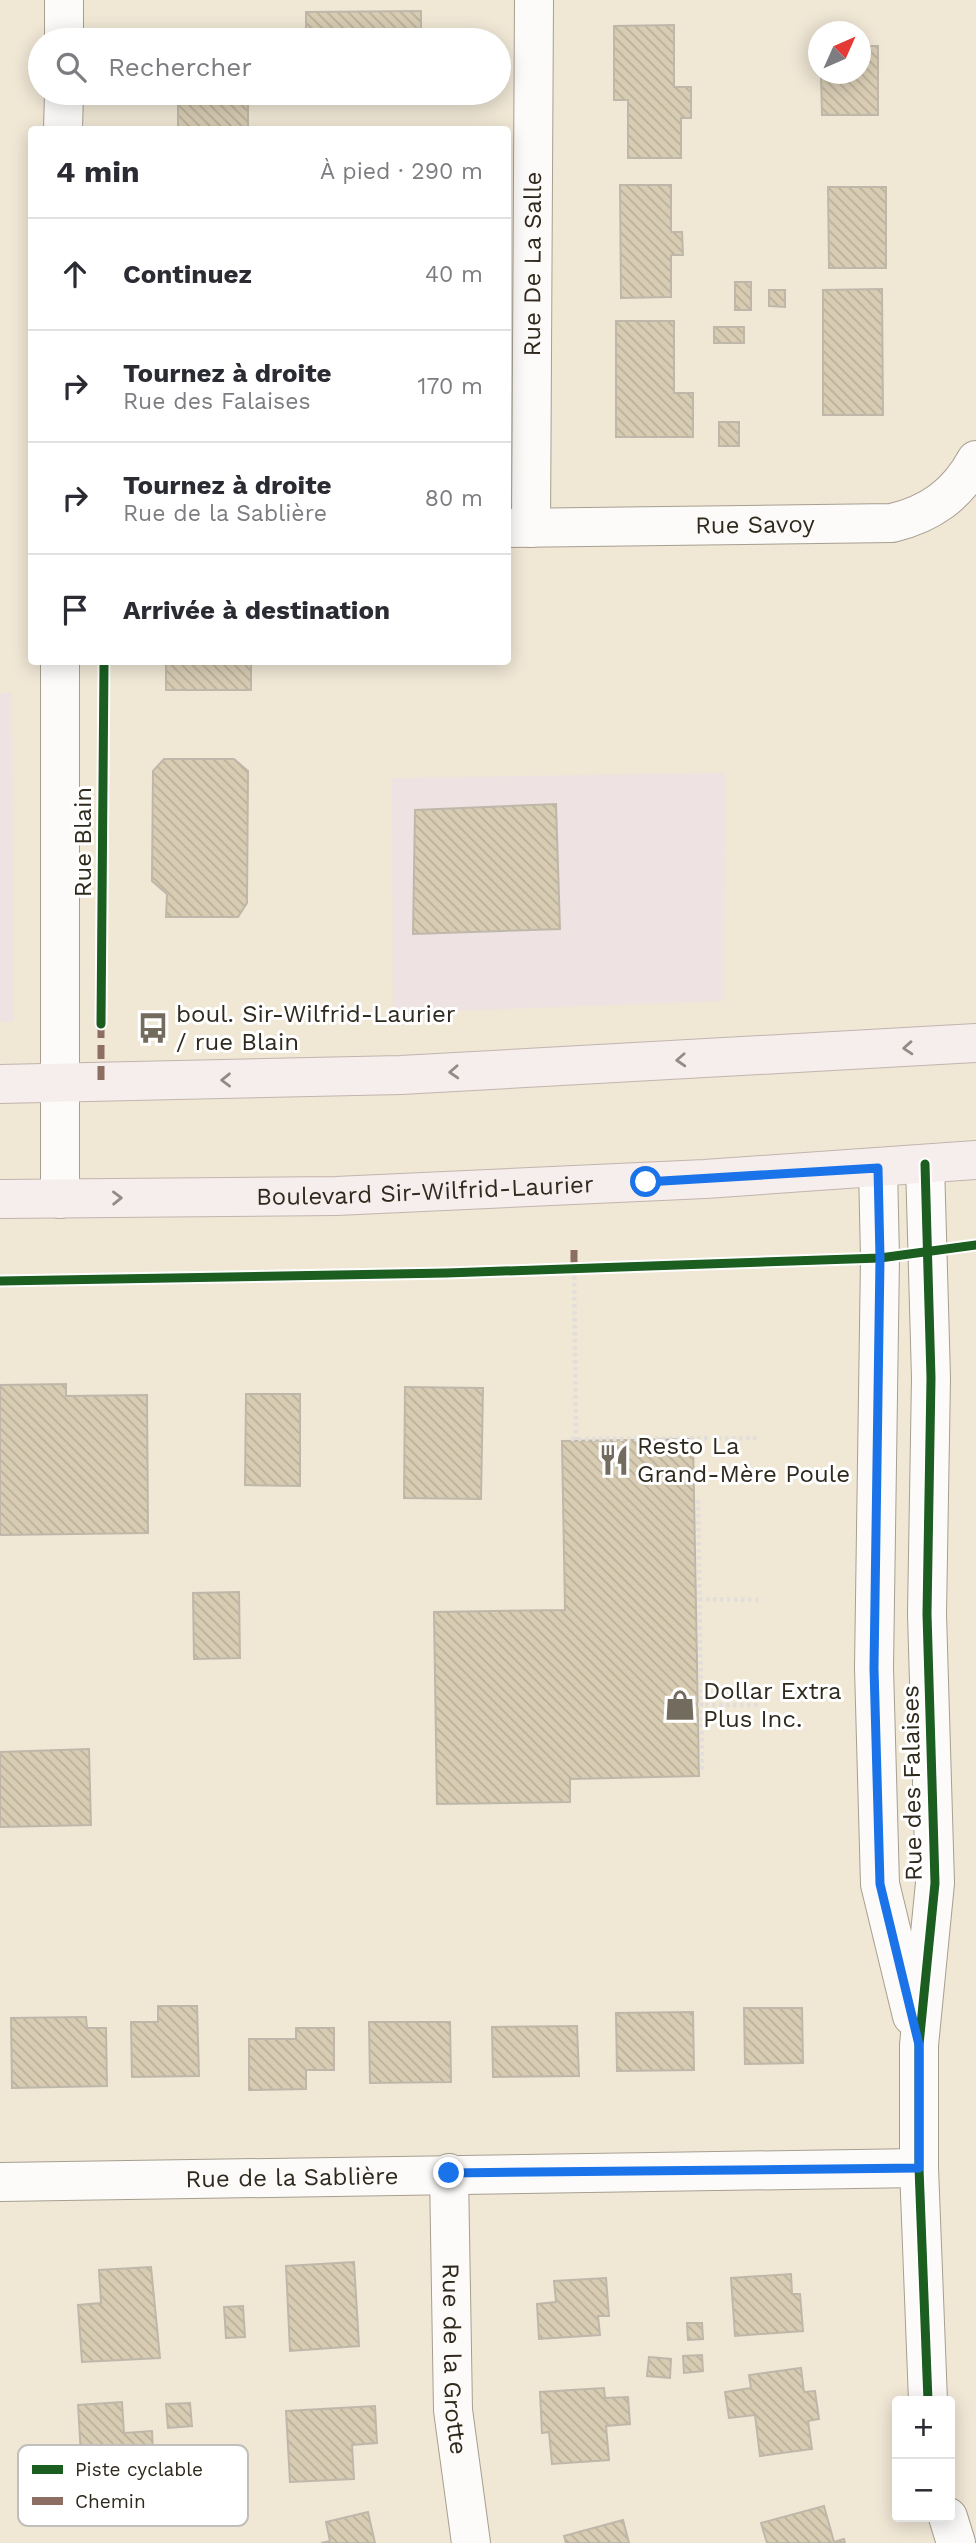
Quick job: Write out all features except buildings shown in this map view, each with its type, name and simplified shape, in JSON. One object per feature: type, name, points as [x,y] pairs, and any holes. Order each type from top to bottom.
[{"type":"main road","points":[[0,1084],[401,1075],[976,1043]]},
{"type":"main road","name":"Boulevard Sir-Wilfrid-Laurier","points":[[0,1199],[336,1196],[594,1185],[976,1160]]},
{"type":"street","points":[[64,0],[64,28]]},
{"type":"street","name":"Rue De La Salle","points":[[519,528],[534,0]]},
{"type":"street","points":[[63,126],[64,105]]},
{"type":"street","name":"Rue Savoy","points":[[519,528],[892,523],[922,514],[949,497],[976,460]]},
{"type":"street","name":"Rue Blain","points":[[60,665],[60,1199]]},
{"type":"street","name":"Rue des Falaises","points":[[925,1164],[931,1365],[927,1614],[935,1883],[919,2045],[919,2168],[928,2396]]},
{"type":"street","name":"Rue des Falaises","points":[[878,1168],[880,1258],[874,1668],[880,1884],[919,2045]]},
{"type":"street","name":"Rue de la Sablière","points":[[0,2182],[449,2173],[919,2168]]},
{"type":"street","name":"Rue de la Grotte","points":[[449,2173],[453,2410],[471,2543]]},
{"type":"street","points":[[950,2522],[956,2543]]},
{"type":"path","points":[[561,1269],[587,1268]]},
{"type":"path","points":[[574,1269],[573,1439],[758,1438]]},
{"type":"path","points":[[698,1500],[702,1770]]},
{"type":"path","points":[[699,1599],[759,1600]]},
{"type":"path","points":[[699,1705],[759,1705]]},
{"type":"shaded area","points":[[12,693],[14,1021],[0,1022],[0,694]]},
{"type":"shaded area","points":[[725,773],[724,1001],[393,1013],[392,778]]},
{"type":"marked path","points":[[101,1024],[101,1083]]},
{"type":"marked path","points":[[574,1250],[574,1269]]},
{"type":"cycle path","points":[[101,1024],[104,665]]},
{"type":"cycle path","points":[[925,1164],[931,1378],[927,1614],[935,1883],[919,2045],[919,2168],[928,2396]]},
{"type":"cycle path","points":[[0,1281],[447,1273],[880,1258],[976,1245]]},
{"type":"place","name":"boul. Sir-Wilfrid-Laurier / rue Blain","points":[[153,1028]]},
{"type":"place","name":"Resto La Grand-Mère Poule","points":[[614,1460]]},
{"type":"place","name":"Dollar Extra Plus Inc.","points":[[680,1705]]},
{"type":"route","points":[[449,2173],[919,2168],[919,2045],[880,1884],[874,1668],[880,1258],[878,1168],[646,1182]]}]
